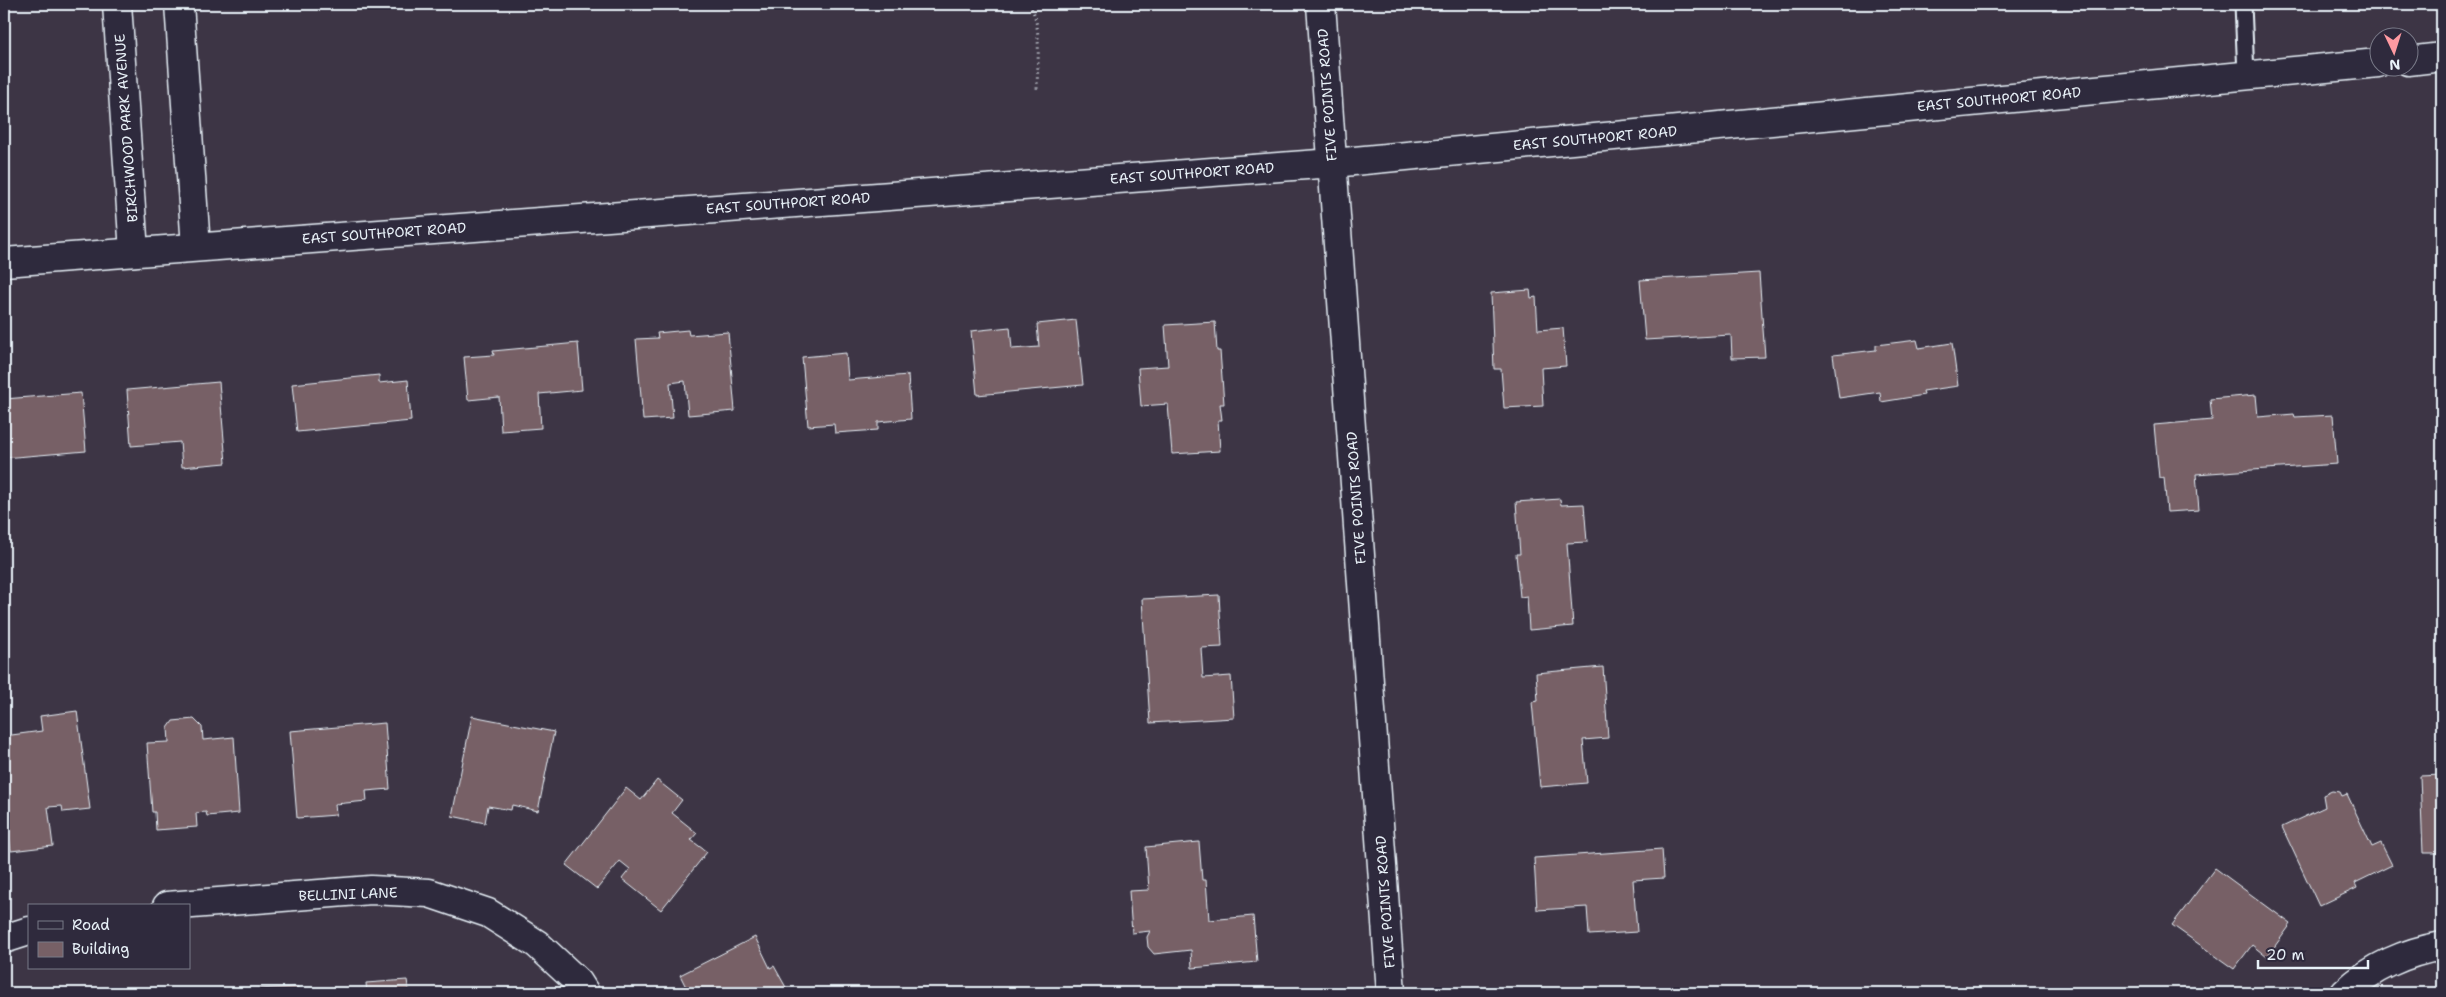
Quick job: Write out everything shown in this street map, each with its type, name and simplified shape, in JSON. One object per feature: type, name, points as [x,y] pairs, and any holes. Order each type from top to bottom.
[{"type":"main road","name":"BIRCHWOOD PARK AVENUE","points":[[117,4],[134,252]]},
{"type":"main road","points":[[178,4],[196,247]]},
{"type":"main road","name":"FIVE POINTS ROAD","points":[[1321,4],[1391,993]]},
{"type":"main road","points":[[2418,60],[2442,57]]},
{"type":"main road","name":"EAST SOUTHPORT ROAD","points":[[4,262],[1332,163],[2368,65]]},
{"type":"main road","name":"BELLINI LANE","points":[[190,904],[371,890],[429,893],[488,913],[537,944],[578,982],[585,993]]},
{"type":"main road","points":[[4,939],[28,931]]},
{"type":"main road","points":[[2345,993],[2383,965],[2422,949],[2442,946]]},
{"type":"lane","points":[[2243,4],[2246,76]]},
{"type":"path","points":[[1030,4],[1034,10],[1037,28],[1037,91]]},
{"type":"building","points":[[1759,273],[1765,357],[1732,358],[1731,335],[1645,340],[1640,280]]},
{"type":"building","points":[[1530,290],[1531,298],[1536,297],[1538,330],[1563,328],[1566,366],[1541,368],[1543,406],[1504,408],[1501,369],[1494,369],[1491,293]]},
{"type":"building","points":[[1076,320],[1083,385],[977,395],[971,331],[1010,327],[1012,349],[1039,347],[1037,324]]},
{"type":"building","points":[[1215,322],[1217,351],[1220,351],[1224,404],[1220,404],[1222,420],[1218,420],[1220,451],[1172,454],[1168,404],[1141,406],[1138,368],[1168,366],[1165,325]]},
{"type":"building","points":[[688,330],[689,335],[728,332],[735,411],[688,415],[685,381],[670,383],[673,418],[643,420],[636,339],[658,338],[657,333]]},
{"type":"building","points":[[1917,340],[1919,348],[1952,343],[1958,386],[1923,391],[1924,395],[1881,402],[1880,392],[1839,398],[1833,355],[1876,350],[1876,345]]},
{"type":"building","points":[[578,343],[582,390],[539,394],[541,428],[501,431],[499,397],[468,400],[464,357],[494,355],[493,351]]},
{"type":"building","points":[[846,353],[848,380],[908,375],[911,419],[878,422],[878,430],[835,433],[834,424],[808,426],[802,357]]},
{"type":"building","points":[[379,375],[379,383],[408,380],[411,421],[297,432],[292,384]]},
{"type":"building","points":[[219,382],[226,463],[182,467],[180,442],[131,446],[127,390]]},
{"type":"building","points":[[81,393],[86,451],[4,458],[4,399]]},
{"type":"building","points":[[2256,395],[2258,417],[2294,414],[2295,417],[2333,415],[2337,464],[2196,474],[2199,510],[2167,512],[2164,477],[2159,478],[2154,425],[2212,420],[2210,399]]},
{"type":"building","points":[[1560,499],[1561,505],[1584,504],[1587,542],[1567,543],[1573,626],[1529,630],[1527,596],[1520,597],[1516,554],[1520,554],[1516,502]]},
{"type":"building","points":[[1219,595],[1222,647],[1201,648],[1203,678],[1231,676],[1234,718],[1150,723],[1142,599]]},
{"type":"building","points":[[1603,667],[1608,738],[1583,740],[1587,783],[1540,787],[1532,702],[1538,701],[1536,673]]},
{"type":"building","points":[[77,711],[90,809],[63,812],[62,806],[48,807],[53,846],[11,851],[4,796],[4,736],[42,731],[40,716]]},
{"type":"building","points":[[472,716],[554,732],[538,811],[512,805],[511,810],[488,806],[485,823],[452,816]]},
{"type":"building","points":[[194,719],[202,727],[203,740],[234,737],[239,813],[207,816],[206,812],[196,813],[197,827],[156,830],[155,812],[152,812],[147,743],[169,742],[168,728],[173,721]]},
{"type":"building","points":[[385,723],[390,789],[366,791],[367,801],[335,804],[336,815],[297,818],[290,731]]},
{"type":"building","points":[[2442,775],[2442,853],[2423,853],[2420,776]]},
{"type":"building","points":[[657,780],[682,800],[672,813],[697,833],[691,840],[707,852],[661,910],[622,879],[630,869],[620,861],[597,889],[566,865],[626,788],[641,800]]},
{"type":"building","points":[[2332,791],[2340,792],[2342,796],[2347,794],[2372,847],[2381,843],[2392,865],[2355,883],[2357,888],[2319,906],[2282,827],[2325,807],[2323,795]]},
{"type":"building","points":[[1199,842],[1202,880],[1206,880],[1209,920],[1253,916],[1257,962],[1192,968],[1191,950],[1154,954],[1148,947],[1147,937],[1150,931],[1132,933],[1129,891],[1149,890],[1146,847]]},
{"type":"building","points":[[1662,849],[1664,878],[1633,880],[1637,932],[1589,935],[1587,907],[1537,910],[1534,858]]},
{"type":"building","points":[[2215,868],[2291,924],[2267,957],[2252,945],[2234,969],[2172,925]]},
{"type":"building","points":[[755,937],[770,968],[774,966],[788,991],[793,989],[795,993],[689,993],[680,975]]},
{"type":"building","points":[[407,980],[409,993],[367,993],[366,983]]},
{"type":"building","points":[[298,987],[298,993],[236,993],[236,990]]}]
